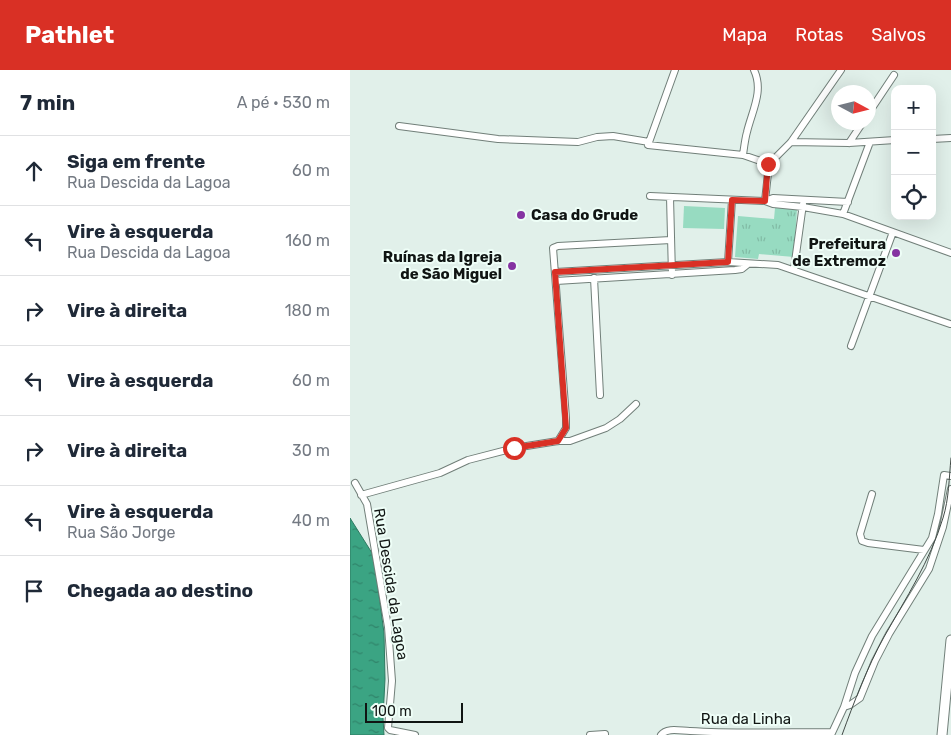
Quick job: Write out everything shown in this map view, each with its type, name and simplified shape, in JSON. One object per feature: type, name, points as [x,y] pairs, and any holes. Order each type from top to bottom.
[{"type":"main road","points":[[942,735],[947,718],[951,640]]},
{"type":"street","points":[[674,70],[648,145],[743,155],[768,164]]},
{"type":"street","points":[[743,155],[746,133],[758,94],[758,78],[754,70]]},
{"type":"street","points":[[765,201],[768,164],[791,142],[841,70]]},
{"type":"street","points":[[876,102],[894,75]]},
{"type":"street","points":[[399,126],[498,139],[578,142],[597,137],[613,136],[649,142]]},
{"type":"street","points":[[849,143],[858,130]]},
{"type":"street","points":[[936,139],[951,138]]},
{"type":"street","points":[[791,142],[849,143],[891,140]]},
{"type":"street","points":[[843,214],[870,142]]},
{"type":"street","points":[[650,196],[765,201],[773,204],[848,202]]},
{"type":"street","points":[[670,197],[672,275]]},
{"type":"street","points":[[728,262],[732,200]]},
{"type":"street","points":[[803,204],[843,214],[951,253]]},
{"type":"street","points":[[794,269],[803,204]]},
{"type":"street","points":[[851,346],[893,232]]},
{"type":"street","points":[[558,441],[566,428],[566,418],[553,250],[558,246],[671,240]]},
{"type":"street","points":[[555,272],[728,262],[741,262],[747,265],[773,264],[794,269],[950,324]]},
{"type":"street","points":[[556,280],[672,275],[735,270],[742,269],[747,265]]},
{"type":"street","points":[[594,278],[600,395]]},
{"type":"street","name":"Rua Descida da Lagoa","points":[[415,735],[390,730],[388,724],[392,681],[388,627],[367,504],[361,495],[440,473],[468,460],[514,448],[570,441],[606,428],[636,404]]},
{"type":"street","points":[[832,733],[844,707],[855,673],[872,636],[928,546],[936,527],[944,475],[951,476]]},
{"type":"street","points":[[355,483],[361,495]]},
{"type":"street","points":[[844,707],[860,698],[875,661],[889,634],[929,569],[943,527],[951,489]]},
{"type":"street","points":[[872,494],[860,534],[862,541],[924,550]]},
{"type":"street","name":"Rua da Linha","points":[[661,735],[666,731],[673,730],[832,733]]},
{"type":"street","points":[[590,735],[605,734]]},
{"type":"green space","points":[[684,206],[725,208],[724,229],[683,228]]},
{"type":"green space","points":[[775,208],[797,209],[794,257],[759,254],[758,259],[735,257],[738,216],[774,219]]},
{"type":"water","points":[[350,518],[372,553],[377,580],[384,633],[384,735],[350,735]]},
{"type":"tram line","points":[[842,735],[872,661],[917,579],[938,534],[946,503],[951,458]]},
{"type":"place","name":"Casa do Grude","points":[[521,215]]},
{"type":"place","name":"Prefeitura de Extremoz","points":[[896,253]]},
{"type":"place","name":"Ruínas da Igreja de São Miguel","points":[[512,266]]},
{"type":"route","points":[[514,448],[558,441],[566,428],[555,272],[728,262],[732,200],[765,201],[768,164]]}]
